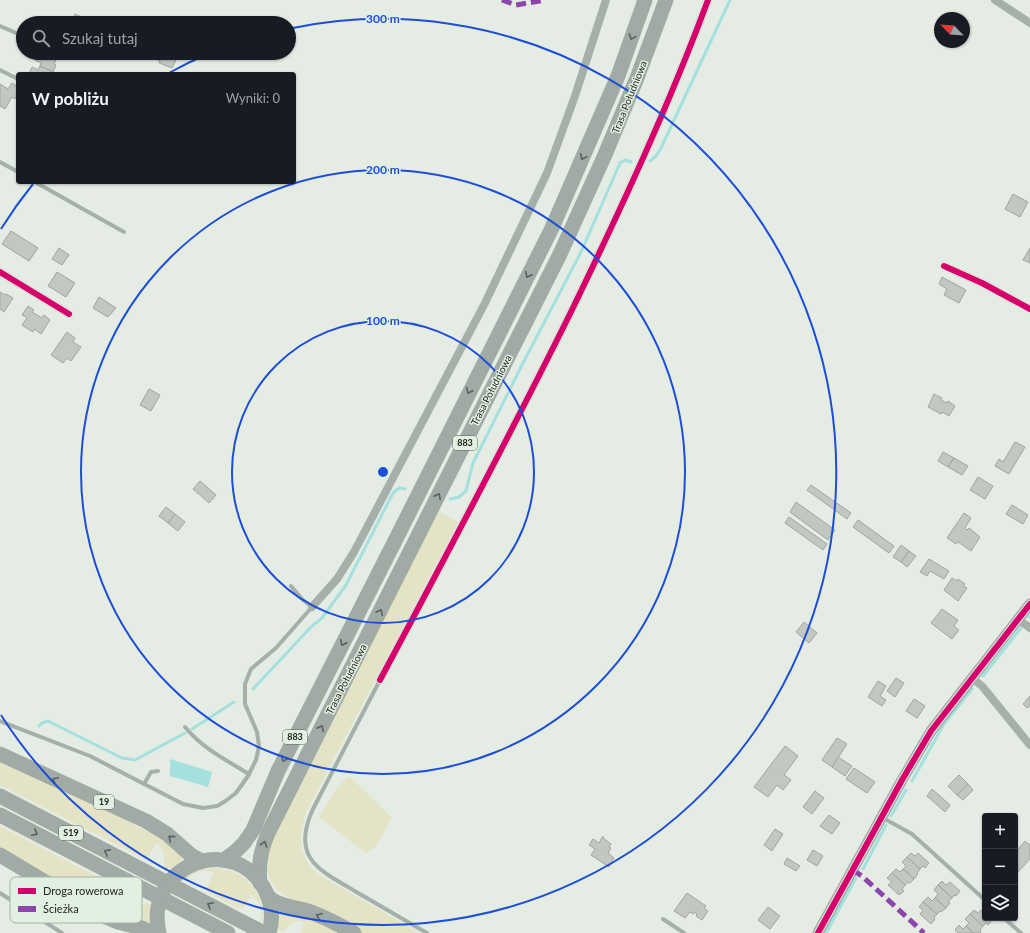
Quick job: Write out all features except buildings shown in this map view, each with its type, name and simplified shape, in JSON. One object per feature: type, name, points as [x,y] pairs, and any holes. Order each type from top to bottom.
[{"type":"highway","name":"Trasa Południowa","points":[[224,860],[240,847],[252,830],[278,771],[552,228],[618,76],[645,0]]},
{"type":"highway","name":"Trasa Południowa","points":[[264,889],[259,866],[260,857],[268,833],[560,254],[613,136],[637,78],[666,0]]},
{"type":"highway","name":"19","points":[[0,754],[146,821],[167,834],[192,856],[202,861]]},
{"type":"highway","name":"S19","points":[[0,796],[264,933]]},
{"type":"highway","name":"S19","points":[[0,815],[120,877]]},
{"type":"highway","points":[[0,855],[37,877]]},
{"type":"highway","points":[[159,933],[157,913],[159,900],[173,877],[184,868],[202,861],[224,860],[234,863],[253,874],[271,899],[278,904],[312,913],[335,922],[354,933]]},
{"type":"highway","name":"S19","points":[[142,889],[228,933]]},
{"type":"highway","name":"883","points":[[264,889],[272,917],[269,933]]},
{"type":"highway","points":[[122,923],[142,928],[153,933]]},
{"type":"street","points":[[312,607],[337,579],[354,552],[484,303],[548,173],[606,0]]},
{"type":"street","points":[[380,680],[535,385],[616,219],[650,143],[708,0]]},
{"type":"street","points":[[995,0],[1030,23]]},
{"type":"street","points":[[944,266],[982,283],[1030,309]]},
{"type":"street","points":[[0,272],[70,314]]},
{"type":"street","points":[[818,933],[918,752],[972,678],[1030,604]]},
{"type":"street","points":[[1018,619],[1030,628]]},
{"type":"street","points":[[972,678],[982,686],[1030,745]]},
{"type":"lane","points":[[0,26],[16,33]]},
{"type":"lane","points":[[0,70],[16,78]]},
{"type":"lane","points":[[0,162],[16,171]]},
{"type":"lane","points":[[39,184],[124,232]]},
{"type":"lane","points":[[0,721],[90,756],[184,804],[203,808],[217,806],[236,793],[249,774],[256,760],[260,746],[257,732],[245,704],[245,684],[251,669],[276,648],[312,607],[303,600],[291,586]]},
{"type":"lane","points":[[380,680],[307,821],[305,843],[310,858],[316,865],[332,877],[427,933]]},
{"type":"lane","points":[[185,727],[203,746],[249,774]]},
{"type":"lane","points":[[144,784],[151,772],[158,771]]},
{"type":"lane","points":[[882,818],[912,834],[982,897]]},
{"type":"lane","points":[[0,893],[10,899]]},
{"type":"lane","points":[[663,919],[684,933]]},
{"type":"lane","points":[[1007,921],[1021,933]]},
{"type":"lane","points":[[46,923],[62,933]]},
{"type":"shaded area","points":[[437,511],[458,522],[306,812],[303,821],[301,845],[306,859],[317,874],[420,933],[363,933],[340,919],[292,900],[276,889],[270,880],[267,871],[268,846]]},
{"type":"shaded area","points":[[0,763],[76,796],[134,824],[166,843],[185,858],[167,871],[163,869],[164,854],[156,843],[147,859],[141,856],[140,857],[0,785]]},
{"type":"shaded area","points":[[349,776],[392,818],[375,847],[366,853],[319,817],[337,788]]},
{"type":"shaded area","points":[[0,826],[98,877],[49,877],[0,848]]},
{"type":"shaded area","points":[[212,868],[233,872],[250,883],[260,900],[262,910],[263,921],[260,920],[262,912],[259,903],[251,895],[243,909],[240,907],[238,909],[207,892],[208,890],[206,889],[214,873],[202,871],[195,873],[186,881],[182,879],[189,875],[204,869]]},
{"type":"shaded area","points":[[146,902],[151,905],[150,923],[142,922],[142,907]]},
{"type":"shaded area","points":[[279,911],[310,918],[342,933],[301,933],[304,922],[292,923],[283,932],[277,929]]},
{"type":"water","points":[[170,759],[212,772],[208,787],[170,776]]},
{"type":"waterway","points":[[650,161],[656,156],[661,148],[730,0]]},
{"type":"waterway","points":[[450,499],[459,497],[466,491],[473,463],[581,252],[620,163],[625,160],[631,162]]},
{"type":"waterway","points":[[253,689],[312,626],[322,618],[346,585],[393,493],[399,488],[405,489]]},
{"type":"waterway","points":[[983,676],[1021,628]]},
{"type":"waterway","points":[[912,781],[944,724],[972,689]]},
{"type":"waterway","points":[[192,729],[234,702]]},
{"type":"waterway","points":[[39,726],[48,721],[122,758],[135,760],[185,733]]},
{"type":"waterway","points":[[891,816],[906,790]]},
{"type":"waterway","points":[[863,869],[886,825]]},
{"type":"waterway","points":[[826,933],[856,878]]},
{"type":"marked path","points":[[502,0],[516,5],[545,0]]},
{"type":"marked path","points":[[853,870],[862,876],[924,933]]},
{"type":"cycle path","points":[[380,680],[499,454],[588,277],[660,120],[708,0]]},
{"type":"cycle path","points":[[944,266],[982,283],[1030,309]]},
{"type":"cycle path","points":[[0,272],[69,314]]},
{"type":"cycle path","points":[[818,933],[902,780],[931,731],[1030,604]]}]
